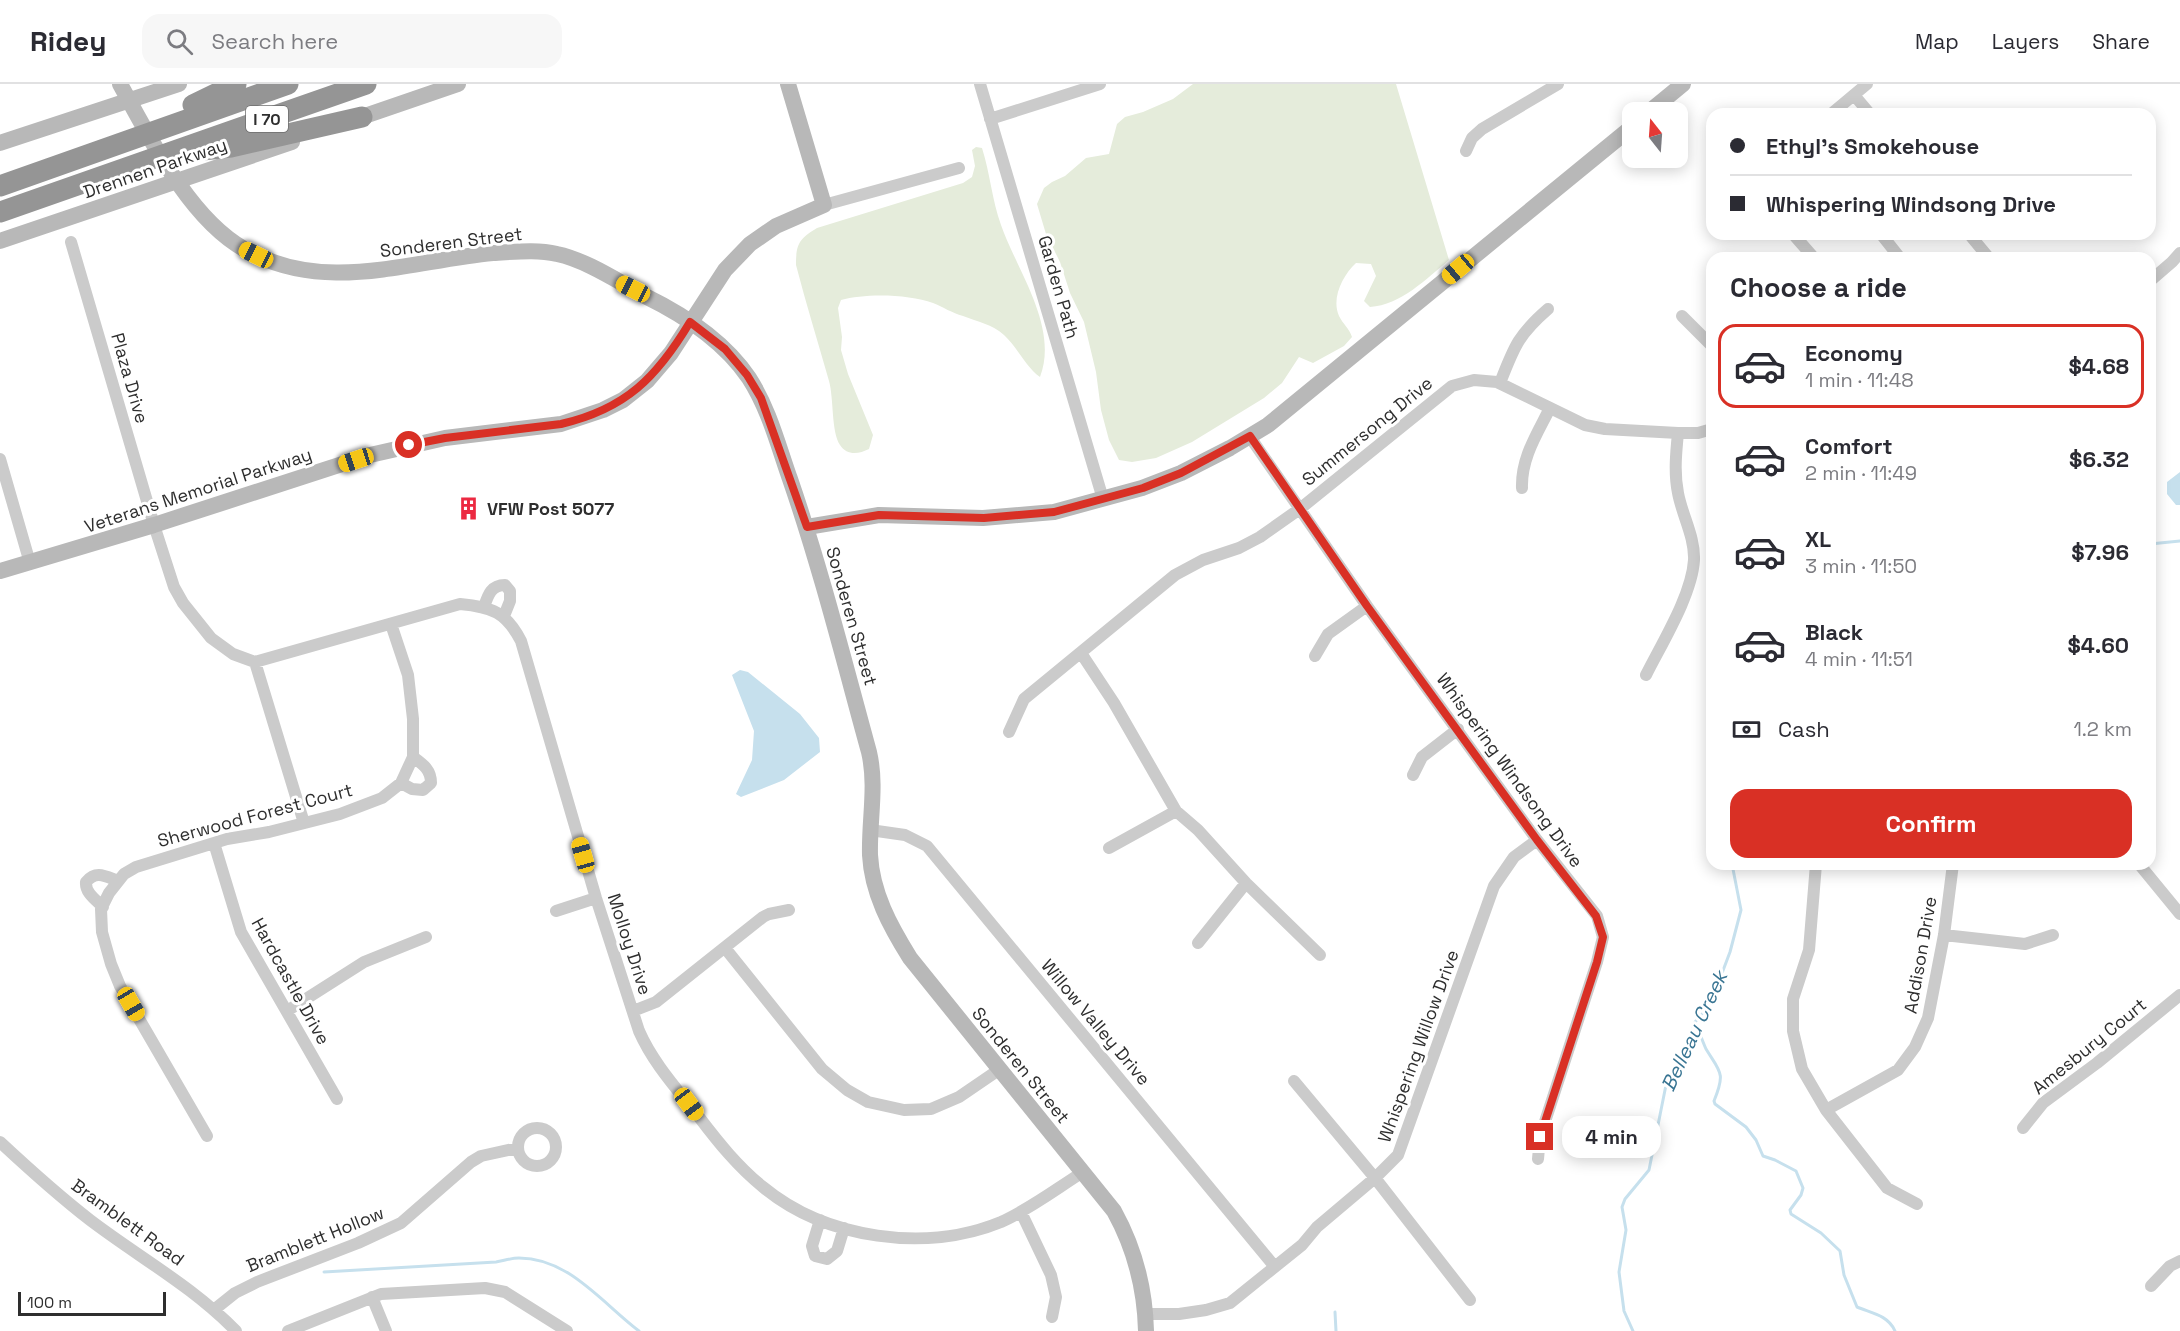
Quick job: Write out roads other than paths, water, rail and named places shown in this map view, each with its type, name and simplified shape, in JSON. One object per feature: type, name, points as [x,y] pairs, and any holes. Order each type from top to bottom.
[{"type":"highway","points":[[134,138],[170,116],[236,84]]},
{"type":"highway","name":"I 70","points":[[0,186],[288,84]]},
{"type":"highway","name":"I 70","points":[[0,212],[366,84]]},
{"type":"highway","points":[[169,153],[231,147],[362,117]]},
{"type":"street","name":"Sonderen Street","points":[[120,84],[195,207],[242,248],[269,261],[297,271],[368,272],[481,255],[525,251],[555,253],[573,259],[653,300],[690,322],[725,349],[747,375],[761,398],[807,527],[873,768],[870,857],[887,921],[910,958],[1114,1212],[1122,1227],[1140,1277],[1145,1323]]},
{"type":"street","points":[[0,143],[179,84]]},
{"type":"street","name":"Drennen Parkway","points":[[0,242],[458,84]]},
{"type":"street","points":[[788,84],[825,205]]},
{"type":"street","name":"Garden Path","points":[[981,84],[1103,499]]},
{"type":"street","points":[[990,118],[1100,84]]},
{"type":"street","points":[[1466,151],[1472,138],[1482,129],[1558,84]]},
{"type":"street","points":[[1661,102],[1683,84]]},
{"type":"street","points":[[1838,108],[1867,84]]},
{"type":"street","points":[[1854,94],[1865,108]]},
{"type":"street","points":[[807,527],[879,515],[984,518],[1035,515],[1103,499],[1181,473],[1268,425],[1622,135]]},
{"type":"street","name":"Veterans Memorial Parkway","points":[[0,572],[409,445],[445,438],[545,427],[577,421],[623,400],[647,381],[671,353],[725,270],[750,244],[776,226],[825,205],[959,168]]},
{"type":"street","points":[[1798,240],[1809,252]]},
{"type":"street","points":[[1886,240],[1895,252]]},
{"type":"street","points":[[1974,240],[1984,252]]},
{"type":"street","name":"Plaza Drive","points":[[71,242],[154,525]]},
{"type":"street","points":[[2156,276],[2180,253]]},
{"type":"street","points":[[1500,383],[1524,331],[1548,309]]},
{"type":"street","points":[[1682,316],[1706,340]]},
{"type":"street","name":"Summersong Drive","points":[[1009,732],[1024,699],[1175,575],[1203,560],[1239,548],[1260,537],[1301,508],[1452,386],[1474,380],[1491,380],[1586,425],[1605,429],[1678,433],[1706,431]]},
{"type":"street","points":[[1522,488],[1521,472],[1524,460],[1550,408]]},
{"type":"street","points":[[1646,675],[1688,590],[1694,559],[1675,473],[1678,433]]},
{"type":"street","name":"Whispering Windsong Drive","points":[[1250,436],[1367,606],[1537,840],[1596,916],[1603,937],[1540,1137],[1538,1160]]},
{"type":"street","points":[[0,459],[30,563]]},
{"type":"street","points":[[154,525],[174,588],[183,603],[221,647],[255,662],[460,604],[484,607],[504,616],[510,601],[510,591],[505,585],[492,589],[484,607]]},
{"type":"street","points":[[1315,656],[1328,634],[1367,606]]},
{"type":"street","name":"Molloy Drive","points":[[504,616],[513,626],[521,641],[596,898],[639,1031],[648,1051],[740,1166],[765,1189],[805,1214],[844,1228],[876,1236],[910,1239],[943,1237],[981,1229],[1021,1212],[1083,1172]]},
{"type":"street","name":"Sherwood Forest Court","points":[[103,907],[118,881],[136,867],[214,843],[340,814],[382,798],[401,783],[413,758],[413,719],[408,675],[391,624]]},
{"type":"street","points":[[1081,653],[1114,703],[1176,811],[1198,830],[1246,883],[1320,955]]},
{"type":"street","points":[[255,662],[304,823]]},
{"type":"street","points":[[1413,775],[1422,757],[1458,729]]},
{"type":"street","points":[[401,783],[412,789],[423,790],[431,783],[431,775],[426,767],[413,758]]},
{"type":"street","points":[[1109,848],[1176,811]]},
{"type":"street","name":"Willow Valley Drive","points":[[870,830],[904,835],[927,846],[1275,1267]]},
{"type":"street","name":"Whispering Willow Drive","points":[[1145,1323],[1230,1303],[1302,1245],[1317,1227],[1375,1178],[1398,1155],[1494,886],[1514,857],[1537,840]]},
{"type":"street","name":"Hardcastle Drive","points":[[214,843],[241,932],[337,1099]]},
{"type":"street","points":[[1816,870],[1809,950],[1793,999],[1792,1031],[1802,1070],[1826,1110],[1887,1188],[1917,1204]]},
{"type":"street","name":"Addison Drive","points":[[1826,1110],[1898,1070],[1915,1047],[1928,1018],[1944,935],[1952,870]]},
{"type":"street","points":[[2144,870],[2180,914]]},
{"type":"street","points":[[118,881],[102,874],[96,874],[86,882],[90,894],[103,907],[102,932],[111,964],[120,986],[207,1136]]},
{"type":"street","points":[[1198,943],[1246,883]]},
{"type":"street","points":[[556,911],[596,898]]},
{"type":"street","points":[[633,1011],[656,1002],[763,917],[789,910]]},
{"type":"street","points":[[1944,935],[2025,944],[2053,935]]},
{"type":"street","points":[[287,1011],[364,962],[426,937]]},
{"type":"street","points":[[725,948],[822,1069],[847,1090],[868,1102],[904,1110],[931,1109],[959,1097],[1000,1069]]},
{"type":"street","name":"Amesbury Court","points":[[2024,1128],[2043,1103],[2097,1063],[2180,995]]},
{"type":"street","points":[[1294,1081],[1375,1178],[1470,1300]]},
{"type":"street","name":"Bramblett Road","points":[[0,1142],[31,1171],[91,1220],[194,1292],[236,1331]]},
{"type":"street","name":"Bramblett Hollow","points":[[215,1310],[235,1293],[257,1282],[358,1243],[401,1223],[471,1162],[481,1156],[518,1148]]},
{"type":"street","points":[[1021,1212],[1051,1275],[1056,1297],[1052,1317]]},
{"type":"street","points":[[820,1220],[812,1246],[815,1256],[820,1259],[827,1259],[837,1251],[844,1228]]},
{"type":"street","points":[[2151,1286],[2170,1266],[2180,1261]]},
{"type":"street","points":[[288,1331],[381,1294],[485,1288],[505,1292],[567,1331]]},
{"type":"street","points":[[372,1297],[386,1331]]},
{"type":"water","points":[[2180,472],[2180,505],[2176,505],[2167,494],[2167,482]]},
{"type":"water","points":[[740,670],[748,672],[800,714],[819,738],[820,752],[784,780],[741,797],[736,794],[752,760],[754,731],[732,675]]},
{"type":"waterway","name":"Belleau Creek","points":[[2156,543],[2180,541]]},
{"type":"waterway","name":"Belleau Creek","points":[[1633,1331],[1624,1311],[1619,1272],[1626,1230],[1622,1207],[1625,1199],[1649,1170],[1666,1085],[1678,1066],[1695,1022],[1710,1005],[1730,952],[1741,910],[1733,870]]},
{"type":"waterway","points":[[1695,1022],[1706,1049],[1720,1073],[1715,1104],[1746,1127],[1756,1140],[1763,1156],[1796,1171],[1803,1188],[1801,1195],[1790,1210],[1791,1214],[1821,1233],[1840,1251],[1844,1275],[1857,1307],[1884,1318],[1895,1331]]},
{"type":"waterway","points":[[324,1272],[496,1262],[516,1258],[537,1260],[554,1265],[584,1284],[639,1331]]},
{"type":"waterway","points":[[1335,1312],[1336,1331]]},
{"type":"place","name":"VFW Post 5077","points":[[469,508]]}]
